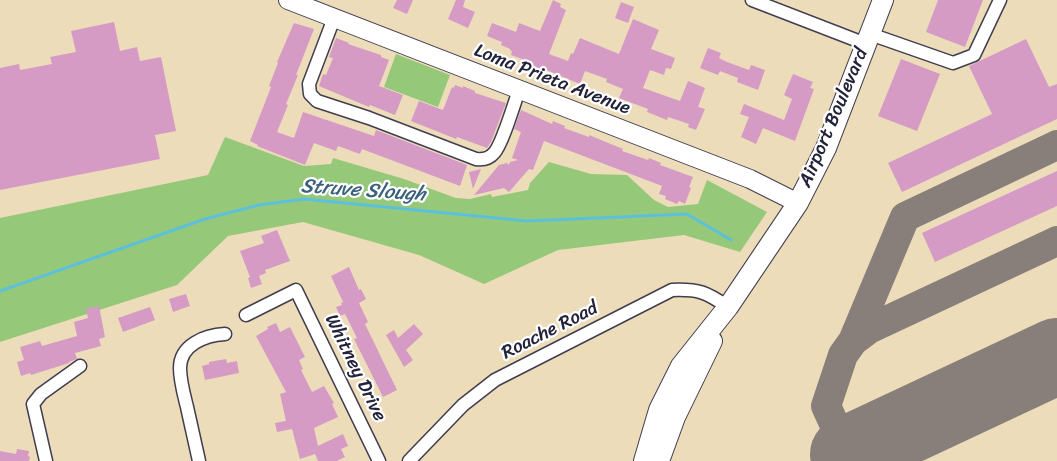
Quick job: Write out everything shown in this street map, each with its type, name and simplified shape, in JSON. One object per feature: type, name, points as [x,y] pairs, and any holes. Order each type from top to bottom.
[{"type":"main road","name":"Airport Boulevard","points":[[644,461],[659,410],[681,366],[728,307],[798,202],[826,148],[883,0]]},
{"type":"main road","name":"Airport Boulevard","points":[[660,461],[675,417],[728,307]]},
{"type":"street","name":"Loma Prieta Avenue","points":[[288,0],[750,179],[798,202]]},
{"type":"street","points":[[752,0],[868,39],[953,63],[974,54],[1000,0]]},
{"type":"street","points":[[334,18],[309,84],[312,97],[321,103],[369,118],[480,160],[490,157],[498,149],[519,90]]},
{"type":"street","name":"Roache Road","points":[[409,461],[464,405],[495,380],[672,290],[691,289],[710,294],[728,307]]},
{"type":"street","name":"Whitney Drive","points":[[246,315],[296,290],[379,461]]},
{"type":"street","points":[[198,461],[182,382],[181,360],[196,342],[212,335],[225,334]]},
{"type":"street","points":[[46,461],[33,404],[41,394],[80,366]]},
{"type":"green space","points":[[396,54],[450,75],[438,107],[384,87]]},
{"type":"green space","points":[[225,137],[304,166],[331,164],[333,158],[404,179],[456,198],[470,199],[491,194],[492,197],[528,190],[530,183],[549,162],[591,174],[627,175],[654,200],[668,207],[698,204],[707,180],[767,212],[740,252],[684,235],[558,250],[484,284],[419,255],[303,222],[228,236],[177,285],[0,342],[0,218],[208,175]]},
{"type":"building","points":[[397,0],[413,0],[407,14],[393,8]]},
{"type":"building","points":[[456,0],[465,0],[463,7],[475,12],[468,28],[448,19]]},
{"type":"building","points":[[553,0],[561,4],[560,7],[566,10],[549,54],[568,61],[580,38],[619,54],[633,19],[659,30],[651,49],[675,58],[671,69],[666,68],[664,75],[650,70],[643,88],[680,101],[688,81],[705,88],[698,107],[705,109],[696,130],[688,127],[689,124],[668,117],[667,120],[647,112],[648,109],[619,98],[623,89],[606,82],[607,79],[585,71],[580,84],[544,69],[542,72],[531,67],[533,63],[511,55],[512,51],[501,45],[502,42],[487,36],[492,23],[516,32],[519,23],[540,31]]},
{"type":"building","points":[[938,0],[983,0],[965,47],[926,32]]},
{"type":"building","points":[[621,2],[634,7],[628,23],[615,18]]},
{"type":"building","points":[[114,22],[120,51],[137,47],[140,61],[161,57],[176,131],[155,135],[160,159],[0,190],[0,68],[19,64],[20,70],[52,64],[50,57],[76,52],[71,31]]},
{"type":"building","points":[[294,23],[314,29],[277,132],[294,138],[303,112],[374,136],[376,130],[467,165],[460,186],[362,149],[360,154],[338,146],[336,151],[314,143],[305,165],[257,146],[250,141],[271,87],[269,86],[277,62]]},
{"type":"building","points":[[336,38],[381,55],[381,57],[389,60],[379,86],[403,95],[395,115],[370,105],[369,107],[319,86],[323,74],[326,75],[333,58],[329,57]]},
{"type":"building","points":[[1026,39],[1049,87],[1057,84],[1057,119],[902,192],[888,163],[992,114],[969,66]]},
{"type":"building","points":[[708,48],[721,53],[719,58],[727,62],[749,70],[751,65],[765,70],[758,90],[737,82],[738,78],[720,71],[718,75],[700,68]]},
{"type":"building","points":[[901,59],[940,74],[917,131],[878,116]]},
{"type":"building","points":[[793,74],[813,82],[810,88],[814,89],[795,141],[763,128],[756,144],[741,137],[749,117],[740,114],[744,104],[784,120],[792,99],[784,95]]},
{"type":"building","points":[[455,85],[463,88],[463,86],[475,91],[475,93],[506,103],[487,148],[457,137],[456,139],[411,121],[419,101],[443,110],[452,87],[454,88]]},
{"type":"building","points":[[521,110],[552,124],[553,121],[565,126],[564,128],[589,137],[589,135],[623,149],[622,151],[648,160],[649,158],[661,163],[660,165],[693,177],[685,204],[679,201],[677,204],[665,199],[666,196],[659,194],[662,186],[544,141],[533,170],[529,169],[509,192],[504,188],[474,195],[499,165],[507,163],[509,165],[510,162],[518,160],[512,158],[521,132],[514,129]]},
{"type":"building","points":[[481,169],[473,189],[469,172]]},
{"type":"building","points":[[1057,171],[1057,206],[935,262],[922,233]]},
{"type":"building","points":[[277,230],[290,261],[265,270],[266,273],[259,276],[262,284],[251,288],[248,278],[250,277],[240,251],[264,243],[261,236]]},
{"type":"building","points":[[349,267],[359,290],[361,289],[366,299],[359,303],[368,322],[365,324],[397,390],[383,397],[354,339],[357,338],[345,314],[340,316],[336,307],[342,305],[341,303],[343,302],[331,276]]},
{"type":"building","points":[[186,294],[190,306],[173,312],[169,299]]},
{"type":"building","points":[[99,306],[105,337],[99,339],[101,346],[75,353],[77,359],[69,363],[31,375],[30,373],[21,376],[17,362],[24,360],[20,347],[40,341],[42,346],[77,336],[74,322],[88,318],[86,309]]},
{"type":"building","points":[[150,307],[155,320],[123,332],[118,318]]},
{"type":"building","points":[[276,323],[280,332],[290,327],[305,357],[299,360],[303,369],[301,370],[312,392],[324,386],[334,403],[332,404],[338,417],[314,428],[318,446],[343,434],[348,446],[341,449],[345,457],[337,461],[318,461],[315,454],[300,459],[292,429],[277,432],[275,423],[286,421],[280,394],[286,392],[256,336],[268,329],[267,327]]},
{"type":"building","points":[[414,324],[423,334],[406,350],[413,360],[404,367],[386,335],[394,330],[398,338]]},
{"type":"building","points":[[226,359],[227,363],[237,361],[239,373],[205,380],[202,366],[209,364],[209,362]]},
{"type":"building","points":[[17,449],[29,451],[29,461],[0,461],[0,451],[16,454]]},
{"type":"waterway","name":"Struve Slough","points":[[0,291],[205,219],[259,205],[304,199],[527,221],[687,214],[731,240]]},
{"type":"taxiway","points":[[853,341],[905,217],[1057,145]]},
{"type":"taxiway","points":[[848,454],[826,406],[843,355],[853,341],[869,329],[1057,241]]},
{"type":"runway","points":[[848,454],[1057,356]]}]
